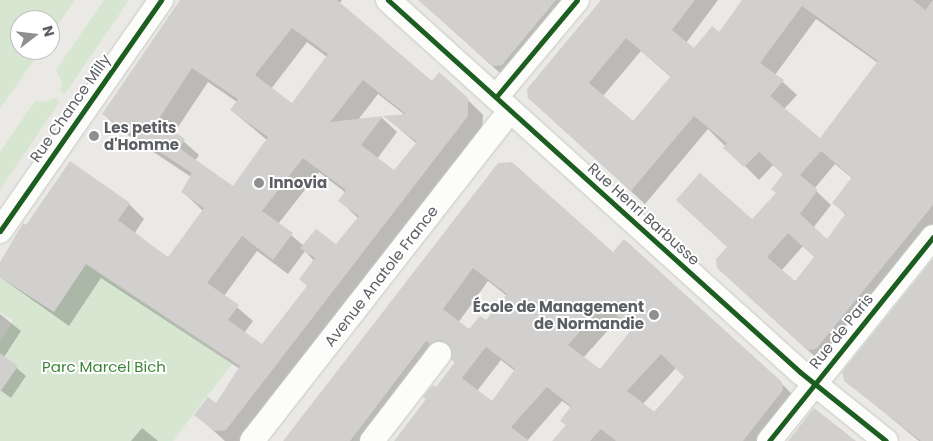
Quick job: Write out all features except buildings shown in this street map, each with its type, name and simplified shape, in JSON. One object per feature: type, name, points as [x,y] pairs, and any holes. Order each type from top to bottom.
[{"type":"street","name":"Rue Chance Milly","points":[[0,231],[161,0]]},
{"type":"street","name":"Rue Henri Barbusse","points":[[388,0],[815,383],[886,441]]},
{"type":"street","name":"Avenue Anatole France","points":[[252,441],[503,104],[577,0]]},
{"type":"street","name":"Rue de Paris","points":[[769,441],[933,237]]},
{"type":"street","points":[[372,441],[439,354]]},
{"type":"green space","points":[[0,0],[75,0],[60,22],[60,10],[10,10],[10,60],[34,60],[0,109]]},
{"type":"green space","points":[[104,0],[129,0],[65,94],[60,91],[62,82],[56,70]]},
{"type":"green space","points":[[55,98],[60,101],[0,190],[0,152],[35,101],[45,102]]},
{"type":"green space","name":"Parc Marcel Bich","points":[[85,264],[232,364],[173,441],[0,441],[0,392],[18,366],[0,353],[0,342],[13,321],[0,312],[0,277],[54,312]]},
{"type":"cycle path","points":[[0,231],[161,0]]},
{"type":"cycle path","points":[[388,0],[800,372],[886,441]]},
{"type":"cycle path","points":[[496,97],[577,0]]},
{"type":"cycle path","points":[[769,441],[933,237]]},
{"type":"place","name":"Les petits d'Homme","points":[[94,136]]},
{"type":"place","name":"Innovia","points":[[259,183]]},
{"type":"place","name":"École de Management de Normandie","points":[[654,315]]}]
